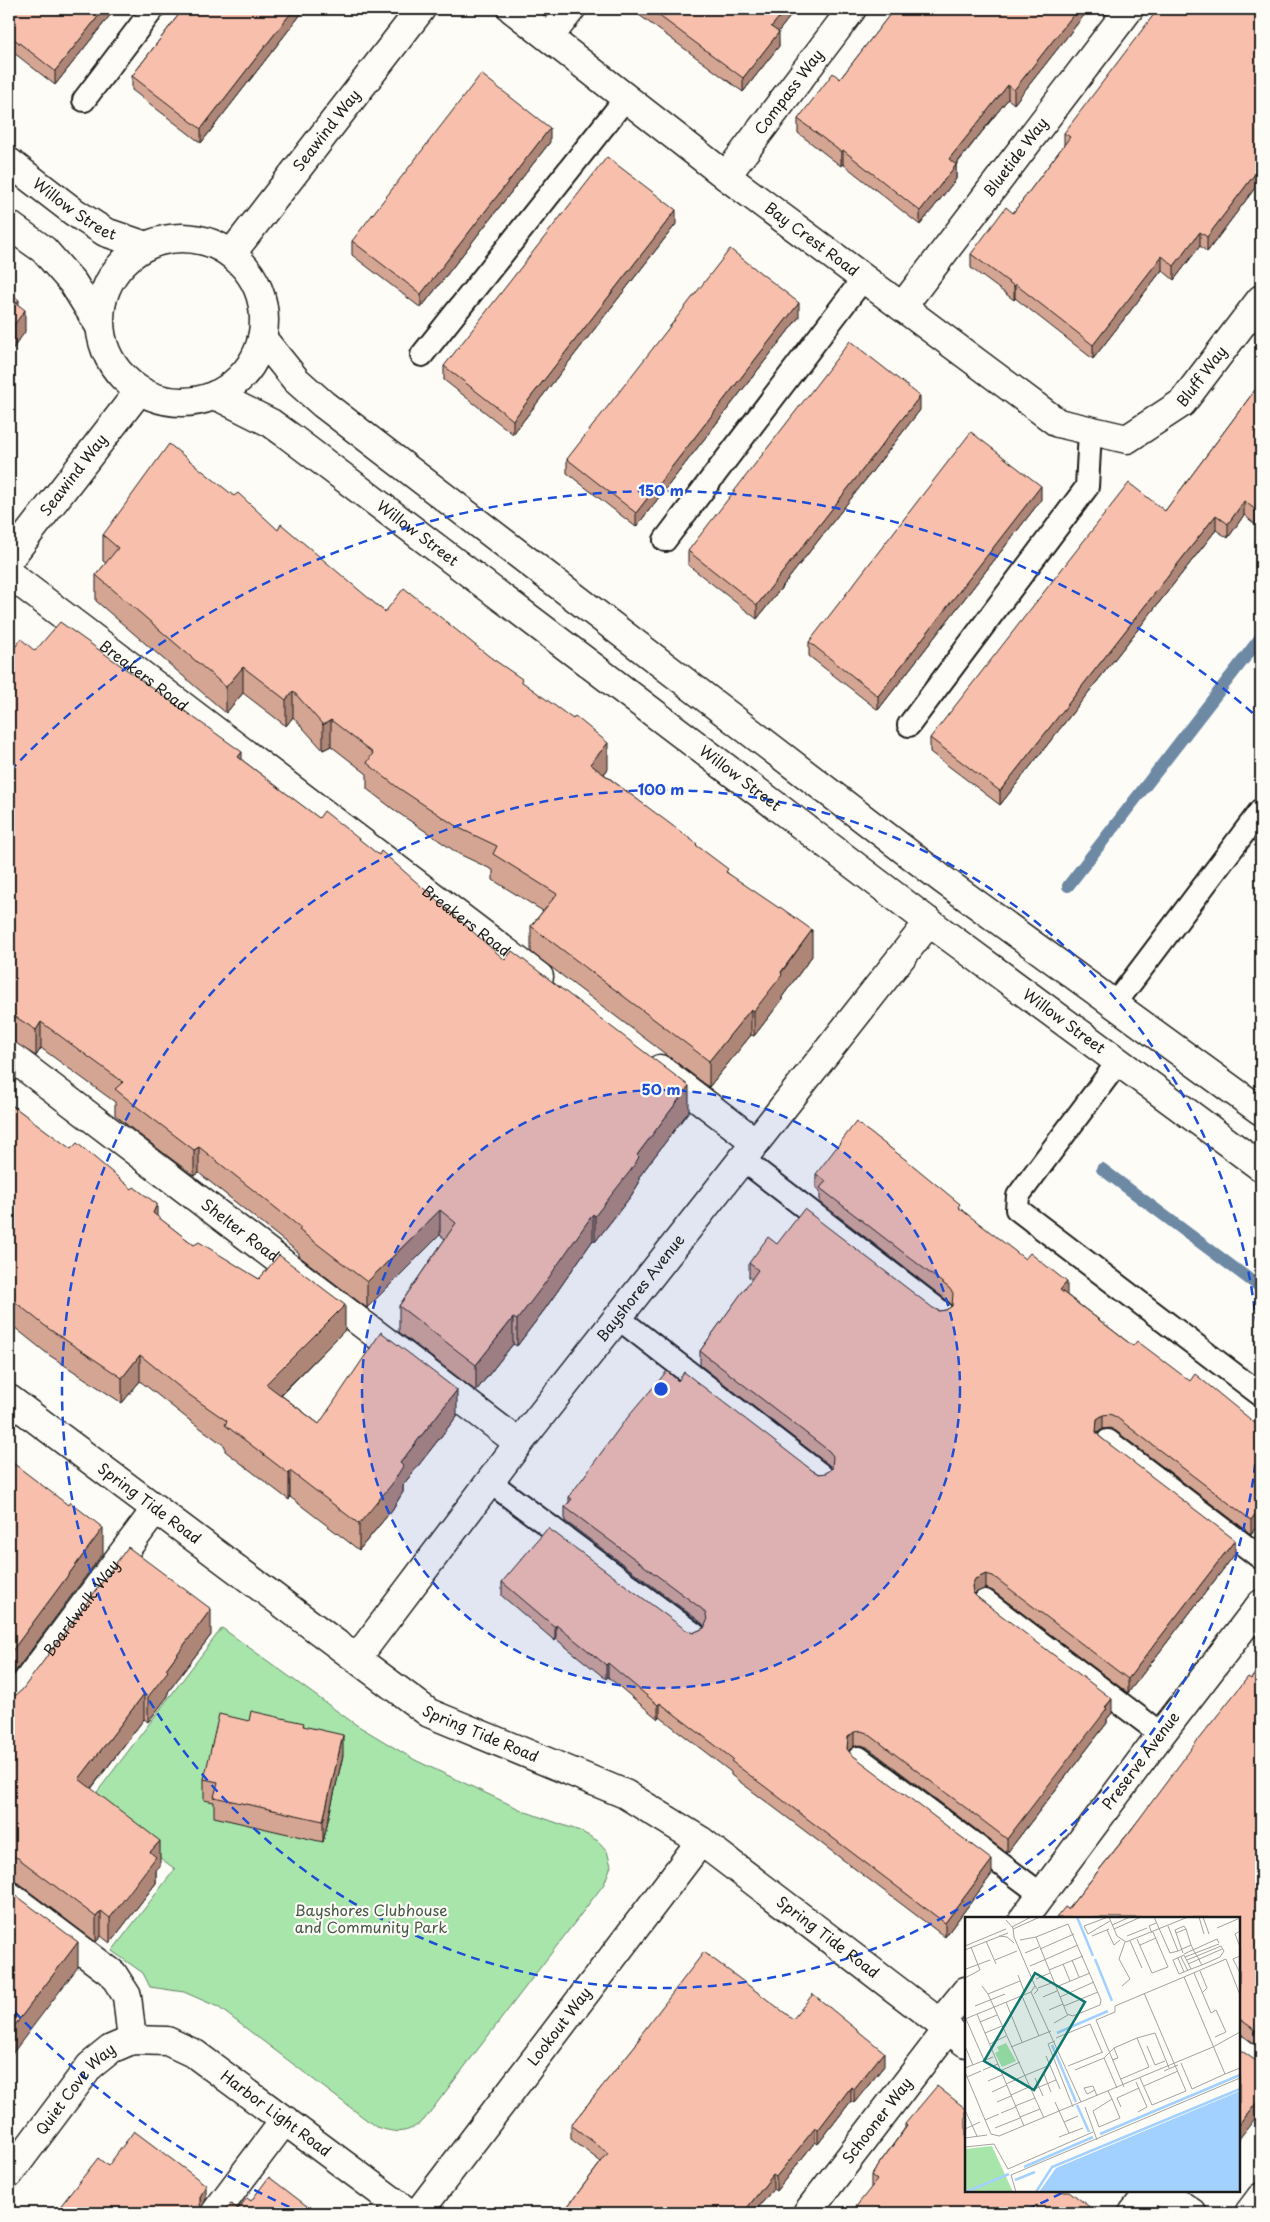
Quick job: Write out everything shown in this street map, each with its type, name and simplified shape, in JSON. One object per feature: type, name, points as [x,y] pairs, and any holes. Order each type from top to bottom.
[{"type":"street","name":"Seawind Way","points":[[232,253],[421,9]]},
{"type":"street","name":"Bay Crest Road","points":[[512,9],[726,176],[1058,423],[1127,440]]},
{"type":"street","points":[[549,37],[571,9]]},
{"type":"street","name":"Compass Way","points":[[726,176],[852,9]]},
{"type":"street","name":"Bluetide Way","points":[[902,307],[1129,9]]},
{"type":"street","name":"Willow Street","points":[[9,162],[74,212],[105,232],[146,246]]},
{"type":"street","points":[[9,225],[44,250],[73,283],[99,325]]},
{"type":"street","points":[[178,237],[203,240],[232,253],[246,266],[258,288],[264,313],[262,338],[253,362],[237,381],[215,395],[190,402],[164,400],[139,391],[118,374],[104,351],[99,325],[102,299],[112,274],[130,255],[146,246],[178,237]]},
{"type":"street","name":"Bluff Way","points":[[1127,440],[1182,403],[1261,299]]},
{"type":"street","points":[[262,338],[296,380],[331,410],[942,879],[1261,1111]]},
{"type":"street","name":"Seawind Way","points":[[9,559],[139,391]]},
{"type":"street","name":"Willow Street","points":[[215,395],[271,423],[289,436],[929,922],[1261,1167]]},
{"type":"street","name":"Breakers Road","points":[[9,574],[556,990]]},
{"type":"street","name":"Bayshores Avenue","points":[[356,1658],[519,1443],[929,922]]},
{"type":"street","points":[[639,1053],[748,1150]]},
{"type":"street","name":"Shelter Road","points":[[9,1055],[519,1443]]},
{"type":"street","name":"Spring Tide Road","points":[[9,1399],[429,1713],[625,1794],[701,1841],[951,2032]]},
{"type":"street","name":"Boardwalk Way","points":[[9,1706],[156,1509]]},
{"type":"street","name":"Preserve Avenue","points":[[1025,1917],[1161,1734],[1261,1604]]},
{"type":"street","name":"Lookout Way","points":[[418,2213],[701,1841]]},
{"type":"street","points":[[9,1896],[113,1974],[127,1996],[132,2040]]},
{"type":"street","points":[[951,2032],[965,1994]]},
{"type":"street","name":"Schooner Way","points":[[807,2213],[951,2032]]},
{"type":"street","name":"Harbor Light Road","points":[[132,2040],[167,2041],[195,2054],[409,2213]]},
{"type":"street","name":"Quiet Cove Way","points":[[9,2174],[90,2066],[111,2049],[132,2040]]},
{"type":"street","points":[[215,2213],[285,2120]]},
{"type":"street","points":[[1133,2213],[1149,2192]]},
{"type":"street","points":[[1162,2192],[1192,2213]]},
{"type":"street","points":[[1249,2213],[1261,2197]]},
{"type":"lane","points":[[84,100],[153,9]]},
{"type":"lane","points":[[422,355],[626,98]]},
{"type":"lane","points":[[665,540],[863,279]]},
{"type":"lane","points":[[909,725],[1087,487],[1090,431]]},
{"type":"lane","points":[[1114,1005],[1261,810]]},
{"type":"lane","points":[[1118,1062],[1018,1196],[1017,1209],[1261,1395]]},
{"type":"lane","points":[[748,1150],[942,1312]]},
{"type":"lane","points":[[618,1317],[821,1475]]},
{"type":"lane","points":[[1108,1441],[1261,1558]]},
{"type":"lane","points":[[490,1482],[694,1634]]},
{"type":"lane","points":[[985,1601],[1161,1734]]},
{"type":"lane","points":[[859,1758],[1042,1895]]},
{"type":"lane","points":[[1240,2048],[1261,2064]]},
{"type":"green space","name":"Bayshores Clubhouse and Community Park","points":[[222,1628],[355,1724],[415,1760],[526,1812],[580,1831],[598,1841],[607,1851],[611,1866],[604,1884],[424,2120],[412,2128],[390,2131],[376,2127],[218,2007],[184,1992],[150,1987],[143,1973],[112,1951],[175,1869],[88,1804]]},
{"type":"building","points":[[9,9],[104,9],[55,71],[9,35]]},
{"type":"building","points":[[183,9],[294,9],[201,129],[132,76]]},
{"type":"building","points":[[650,9],[786,9],[771,27],[779,32],[743,78]]},
{"type":"building","points":[[894,9],[1078,9],[1014,90],[1008,85],[949,159],[956,165],[920,211],[843,150],[841,152],[798,119],[833,73],[840,79]]},
{"type":"building","points":[[1158,9],[1261,9],[1261,166],[1207,237],[1200,232],[1174,266],[1162,256],[1093,345],[1015,284],[1014,286],[971,254],[1006,207],[1013,213],[1070,137],[1064,133]]},
{"type":"building","points":[[481,74],[550,128],[421,294],[352,241]]},
{"type":"building","points":[[607,157],[676,210],[513,420],[444,366]]},
{"type":"building","points":[[730,249],[799,303],[636,513],[567,459]]},
{"type":"building","points":[[9,292],[19,300],[16,303],[25,310],[9,332]]},
{"type":"building","points":[[850,341],[920,396],[757,605],[688,551]]},
{"type":"building","points":[[1261,382],[1261,504],[1256,510],[1244,501],[1228,524],[1216,515],[1000,791],[930,738],[1129,483],[1165,511]]},
{"type":"building","points":[[971,432],[1041,486],[878,696],[809,642]]},
{"type":"building","points":[[169,444],[234,496],[238,493],[278,530],[281,524],[385,612],[404,588],[490,657],[522,679],[521,681],[573,719],[575,716],[608,743],[590,764],[697,844],[728,869],[726,872],[812,930],[781,972],[782,975],[754,1011],[751,1009],[709,1061],[531,926],[557,894],[493,854],[497,846],[459,828],[397,787],[367,763],[373,753],[331,720],[323,725],[293,691],[286,700],[243,667],[226,687],[96,575],[118,548],[103,535]]},
{"type":"building","points":[[60,622],[242,752],[238,757],[319,818],[324,811],[379,855],[381,851],[505,960],[512,951],[689,1086],[637,1155],[639,1157],[631,1170],[595,1216],[593,1214],[517,1320],[513,1318],[476,1365],[399,1306],[456,1223],[440,1210],[367,1282],[299,1230],[301,1228],[199,1147],[194,1150],[115,1089],[123,1082],[41,1022],[36,1030],[9,1014],[9,647],[10,644],[16,646],[21,639],[35,651]]},
{"type":"building","points":[[9,1048],[16,1054],[9,1064]]},
{"type":"building","points":[[9,1103],[71,1149],[77,1143],[132,1189],[134,1187],[157,1204],[153,1213],[194,1245],[199,1242],[259,1279],[279,1255],[345,1305],[266,1384],[319,1424],[381,1332],[457,1390],[400,1463],[403,1466],[392,1484],[359,1524],[290,1471],[289,1474],[225,1425],[227,1421],[188,1394],[140,1355],[122,1378],[49,1329],[9,1297]]},
{"type":"building","points":[[856,1122],[910,1163],[960,1204],[958,1207],[1025,1259],[1030,1253],[1067,1282],[1060,1290],[1133,1346],[1137,1341],[1190,1381],[1195,1374],[1261,1428],[1261,1511],[1259,1509],[1251,1520],[1116,1417],[1110,1414],[1103,1415],[1097,1419],[1096,1432],[1100,1437],[1235,1540],[1128,1679],[993,1576],[986,1574],[975,1579],[972,1586],[973,1593],[977,1597],[1112,1699],[1105,1707],[1107,1709],[1007,1839],[867,1733],[861,1731],[854,1732],[848,1737],[847,1749],[851,1754],[992,1860],[945,1923],[731,1761],[733,1759],[660,1703],[658,1705],[608,1663],[606,1665],[556,1625],[555,1627],[502,1582],[548,1528],[686,1630],[693,1633],[704,1628],[707,1621],[706,1614],[702,1609],[565,1507],[572,1499],[569,1497],[623,1423],[667,1371],[678,1381],[684,1372],[813,1471],[819,1474],[826,1473],[832,1469],[833,1456],[829,1451],[700,1351],[758,1270],[749,1263],[768,1237],[777,1244],[804,1209],[933,1308],[939,1311],[946,1310],[952,1306],[953,1293],[949,1288],[820,1188],[826,1181],[816,1174]]},
{"type":"building","points":[[9,1460],[68,1505],[70,1502],[103,1528],[9,1655]]},
{"type":"building","points":[[128,1547],[211,1609],[166,1669],[168,1671],[148,1697],[144,1694],[79,1779],[160,1841],[150,1852],[156,1857],[110,1918],[101,1911],[96,1917],[18,1858],[9,1856],[9,1696],[16,1695],[22,1690]]},
{"type":"building","points":[[1261,1666],[1261,2034],[1240,2020],[1240,1917],[1057,1917],[1065,1907],[1068,1909],[1131,1830],[1197,1741],[1248,1677],[1251,1679]]},
{"type":"building","points":[[251,1711],[304,1723],[303,1726],[343,1735],[323,1821],[214,1797],[218,1782],[204,1779],[219,1714],[249,1721]]},
{"type":"building","points":[[9,1890],[78,1942],[9,2033]]},
{"type":"building","points":[[704,1952],[793,2019],[813,1994],[884,2052],[854,2089],[851,2087],[818,2130],[815,2128],[776,2177],[773,2175],[743,2213],[577,2213],[568,2206],[608,2153],[571,2125],[641,2038],[639,2037]]},
{"type":"building","points":[[1240,2050],[1261,2063],[1261,2097],[1240,2124]]},
{"type":"building","points":[[937,2086],[965,2108],[965,2192],[1070,2192],[1092,2209],[1088,2213],[851,2213],[877,2180],[871,2175],[907,2126],[905,2124]]},
{"type":"building","points":[[134,2131],[206,2185],[200,2197],[200,2205],[205,2211],[210,2213],[55,2213],[98,2158],[108,2166]]},
{"type":"building","points":[[269,2177],[316,2213],[220,2213],[231,2204],[238,2209],[247,2198],[251,2201]]},
{"type":"waterway","points":[[1068,886],[1261,637]]},
{"type":"waterway","points":[[1102,1169],[1261,1288]]}]
